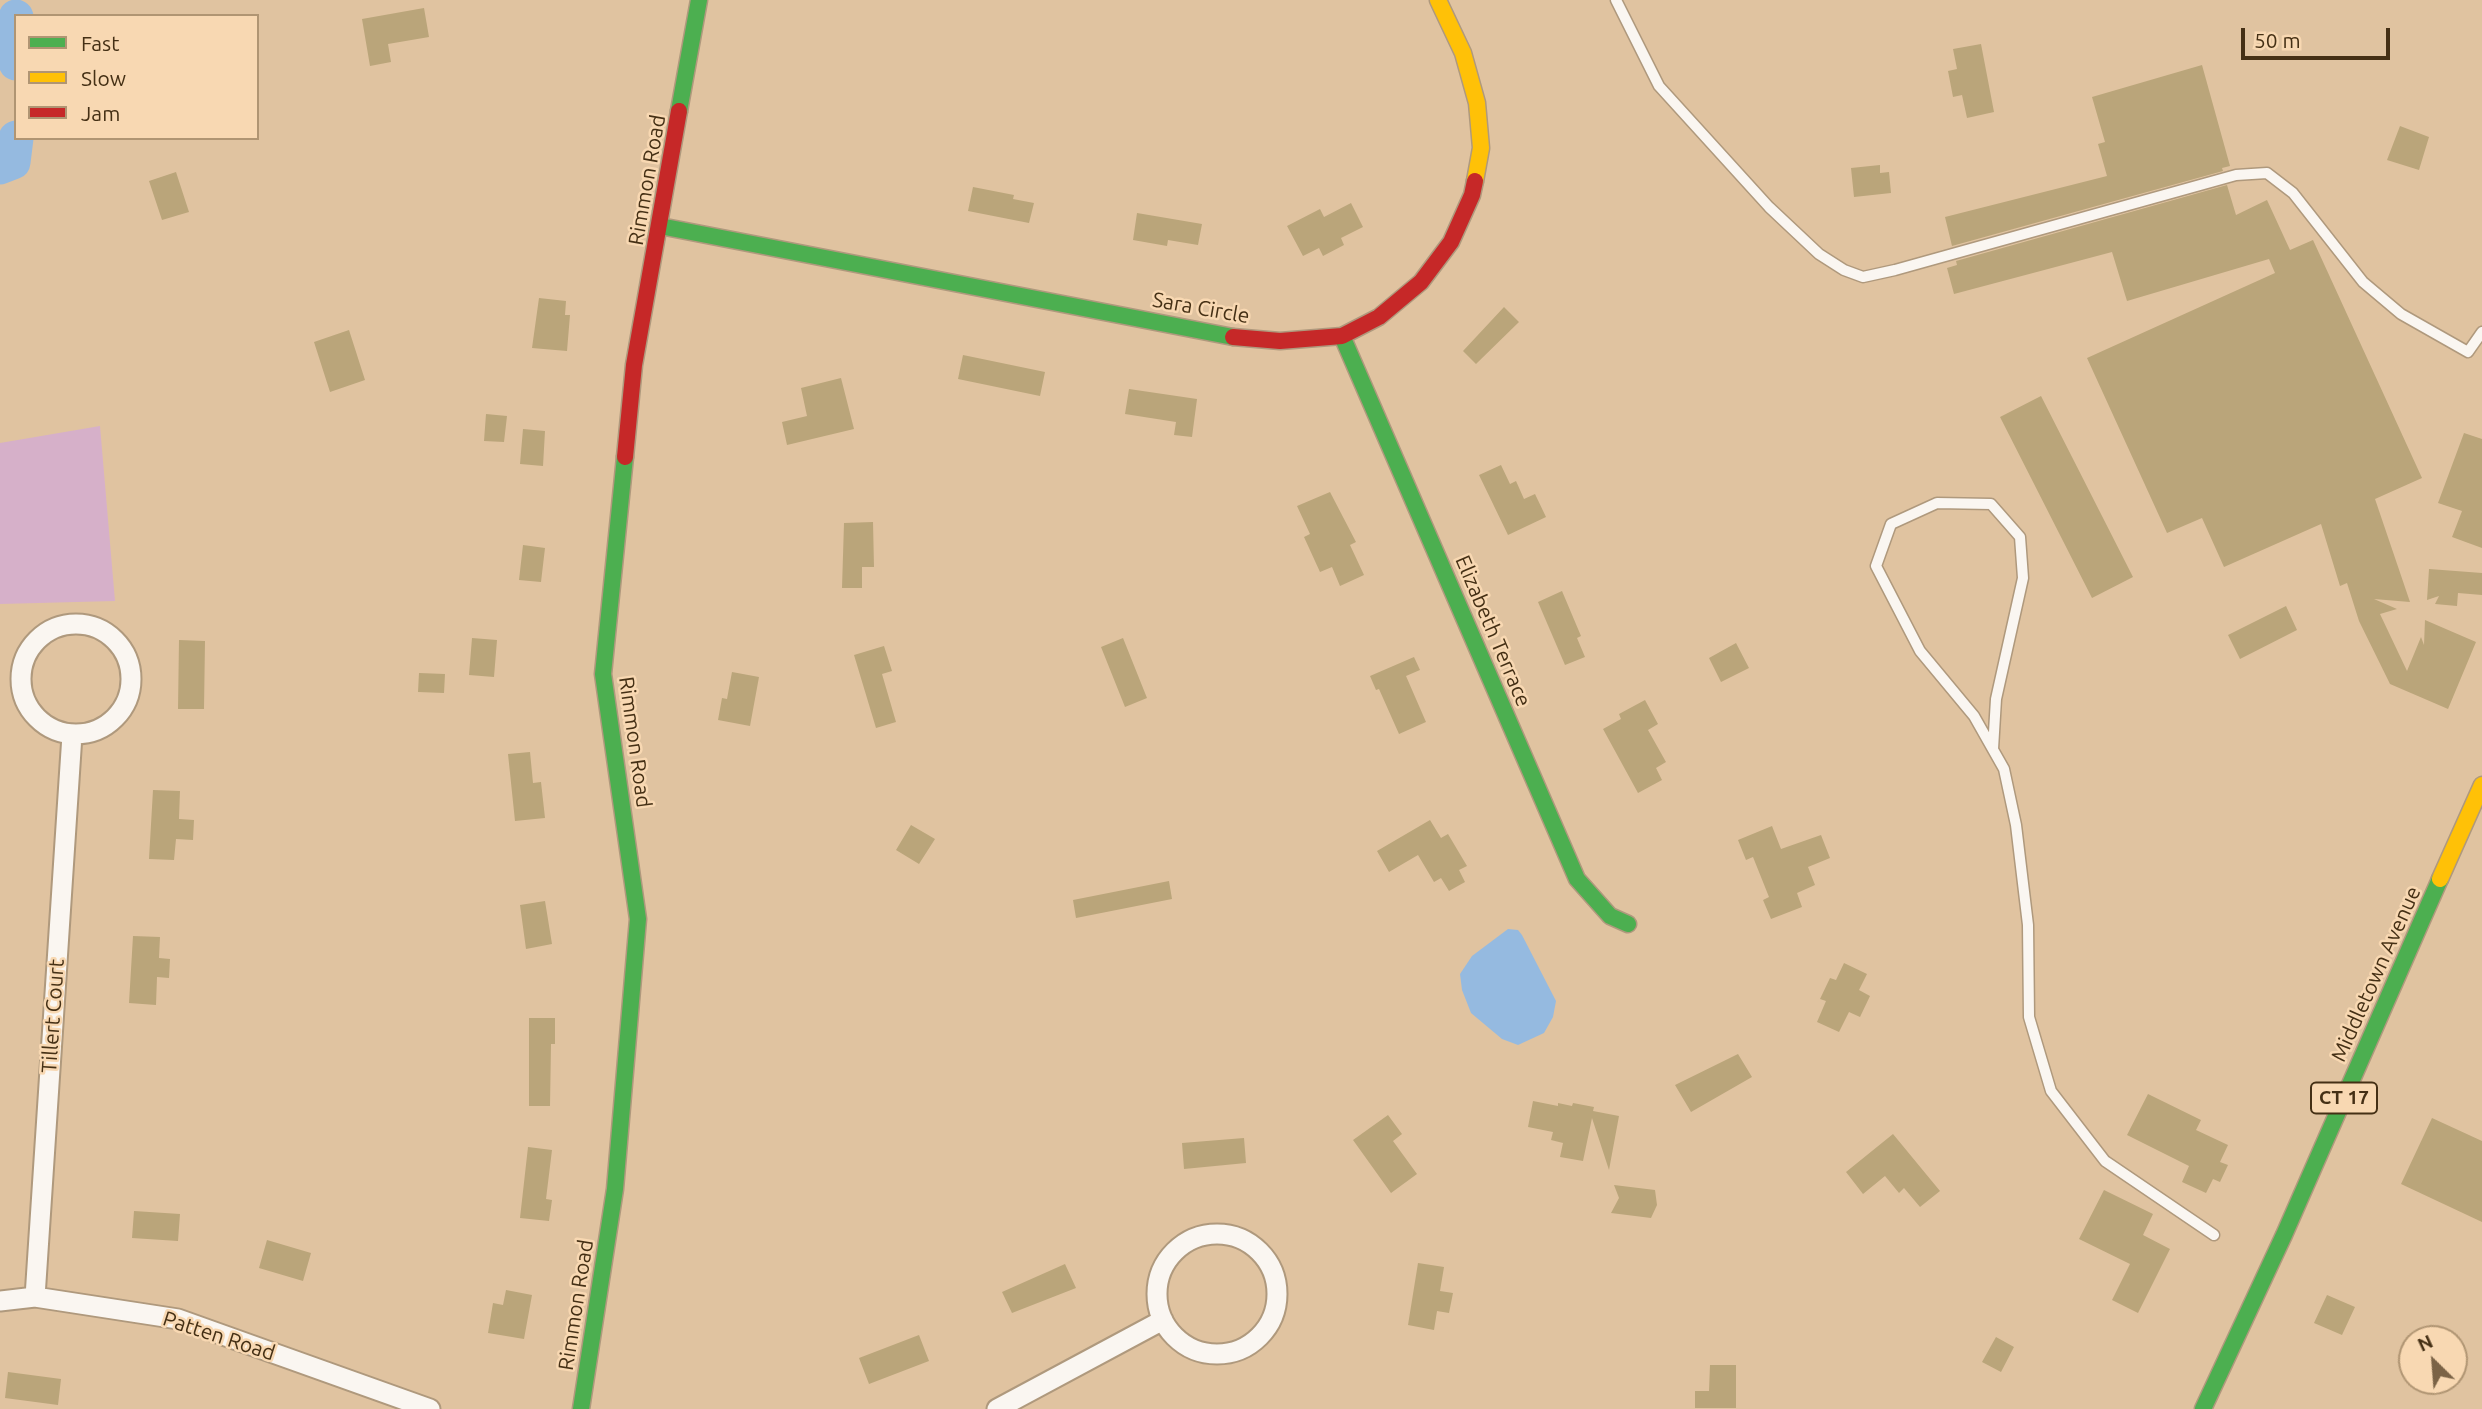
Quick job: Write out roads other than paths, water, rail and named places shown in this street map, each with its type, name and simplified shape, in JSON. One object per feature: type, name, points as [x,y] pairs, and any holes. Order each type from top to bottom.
[{"type":"street","name":"Rimmon Road","points":[[582,1409],[615,1189],[638,919],[603,674],[634,365],[699,0]]},
{"type":"street","name":"Sara Circle","points":[[660,226],[1226,336],[1280,341],[1342,336],[1379,317],[1421,282],[1451,242],[1472,195],[1481,148],[1477,103],[1463,53],[1438,0]]},
{"type":"street","name":"Elizabeth Terrace","points":[[1342,336],[1577,879],[1609,916],[1628,924]]},
{"type":"street","points":[[69,624],[87,625],[105,632],[119,643],[128,659],[132,678],[125,704],[107,726],[90,733],[72,735],[54,730],[39,721],[28,707],[22,690],[22,672],[27,655],[44,635],[69,624]]},
{"type":"street","name":"Tillert Court","points":[[35,1297],[72,735]]},
{"type":"street","name":"Middletown Avenue","points":[[2203,1409],[2284,1236],[2482,785]]},
{"type":"street","points":[[1209,1234],[1236,1237],[1258,1250],[1269,1264],[1276,1284],[1274,1310],[1266,1328],[1247,1345],[1222,1353],[1197,1350],[1180,1340],[1163,1320],[1157,1301],[1160,1275],[1169,1257],[1190,1240],[1209,1234]]},
{"type":"street","name":"Patten Road","points":[[0,1301],[35,1297],[178,1319],[430,1409]]},
{"type":"street","points":[[997,1409],[1163,1320]]},
{"type":"lane","points":[[1616,0],[1660,86],[1769,206],[1819,254],[1844,270],[1863,277],[1895,270],[2236,175],[2267,173],[2292,192],[2363,282],[2401,314],[2468,352],[2482,332]]},
{"type":"lane","points":[[1993,749],[1996,699],[2023,578],[2020,537],[1990,504],[1937,503],[1891,524],[1876,566],[1920,651],[1974,716],[2004,769],[2015,825],[2028,925],[2029,1017],[2051,1091],[2105,1161],[2214,1235]]},
{"type":"water","points":[[1508,929],[1518,930],[1522,935],[1556,1001],[1553,1017],[1544,1033],[1518,1045],[1502,1039],[1471,1013],[1462,990],[1460,974],[1472,956]]},
{"type":"waterway","points":[[14,23],[8,40],[14,57]]},
{"type":"waterway","points":[[0,167],[13,162],[16,140]]}]
